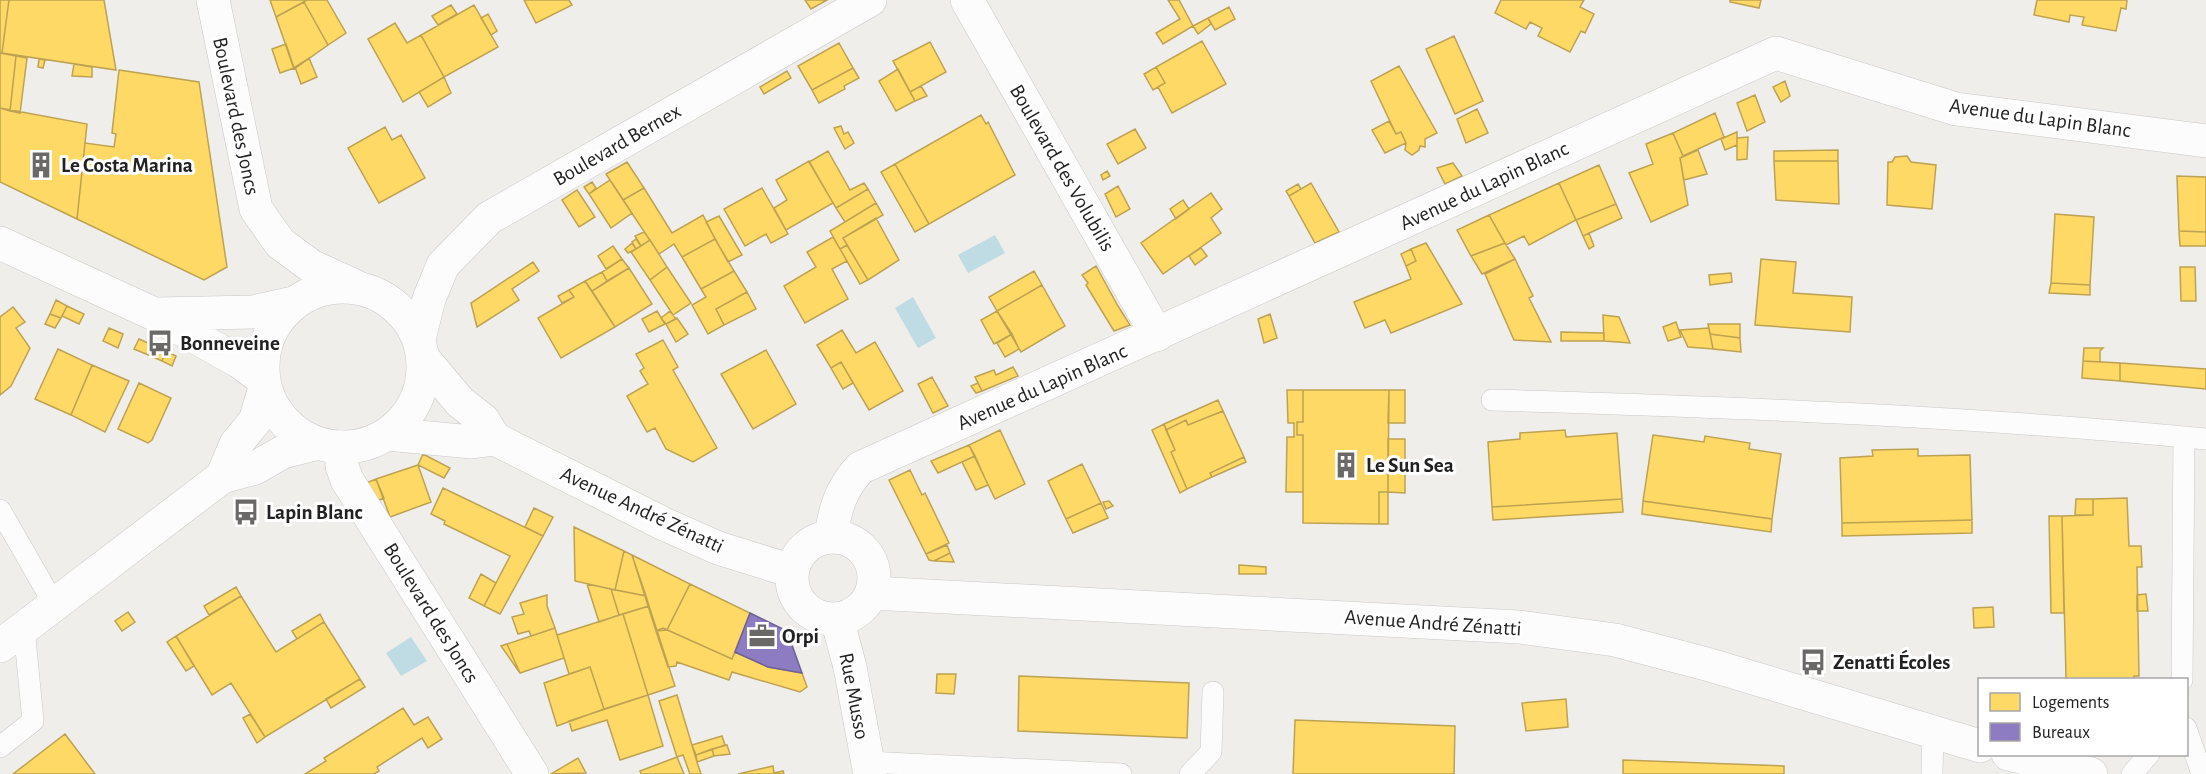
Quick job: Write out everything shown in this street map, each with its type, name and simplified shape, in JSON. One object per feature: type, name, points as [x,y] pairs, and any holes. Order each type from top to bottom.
[{"type":"street","name":"Boulevard des Joncs","points":[[213,0],[256,209],[280,243],[311,266],[357,287]]},
{"type":"street","name":"Boulevard Bernex","points":[[421,348],[429,299],[443,265],[489,218],[870,0]]},
{"type":"street","name":"Boulevard des Volubilis","points":[[967,0],[1157,335]]},
{"type":"street","name":"Avenue du Lapin Blanc","points":[[831,536],[835,509],[845,484],[860,468],[1776,53],[1956,109],[2206,141]]},
{"type":"street","points":[[0,243],[154,314],[240,362],[264,384],[276,412],[295,431],[330,445]]},
{"type":"street","points":[[12,637],[222,477],[255,468],[283,452],[330,445],[365,444],[387,434],[408,414],[421,387],[421,348],[405,315],[383,297],[357,287],[334,287],[313,292],[293,303],[253,312],[154,314]]},
{"type":"street","points":[[222,477],[236,444],[255,421],[264,384],[263,358],[268,337],[278,318],[293,303]]},
{"type":"street","name":"Avenue André Zénatti","points":[[421,348],[460,402],[483,420],[495,439],[664,524],[718,548],[792,571]]},
{"type":"street","points":[[387,434],[472,442],[495,439]]},
{"type":"street","name":"Boulevard des Joncs","points":[[330,445],[347,480],[532,774]]},
{"type":"street","points":[[831,536],[858,544],[867,554],[873,566],[875,580],[872,593],[858,610],[837,619],[825,618],[803,606],[796,596],[792,571],[797,558],[806,547],[818,539],[831,536]]},
{"type":"street","name":"Avenue André Zénatti","points":[[872,593],[1519,627],[1615,640],[1710,665],[1978,745]]},
{"type":"street","name":"Rue Musso","points":[[837,619],[850,667],[868,768]]},
{"type":"street","points":[[2013,756],[2091,774]]},
{"type":"lane","points":[[1492,400],[1795,409],[2206,439]]},
{"type":"lane","points":[[2182,678],[2184,437]]},
{"type":"lane","points":[[0,510],[54,604]]},
{"type":"lane","points":[[0,747],[33,721],[12,637]]},
{"type":"lane","points":[[1190,774],[1211,752],[1213,692]]},
{"type":"lane","points":[[2188,731],[2202,774]]},
{"type":"lane","points":[[1932,774],[1933,732]]},
{"type":"lane","points":[[2009,756],[2010,774]]},
{"type":"lane","points":[[2132,774],[2147,756]]},
{"type":"lane","points":[[868,768],[1121,774]]},
{"type":"water","points":[[995,235],[1005,253],[968,273],[958,255]]},
{"type":"water","points":[[913,297],[936,338],[918,348],[895,308]]},
{"type":"water","points":[[411,637],[427,661],[401,676],[386,653]]},
{"type":"building: Logements","points":[[0,0],[9,0],[2,53],[0,53]]},
{"type":"building: Logements","points":[[9,0],[104,0],[116,70],[2,53]]},
{"type":"building: Logements","points":[[270,0],[307,0],[276,17]]},
{"type":"building: Logements","points":[[327,0],[346,33],[328,45],[304,2]]},
{"type":"building: Logements","points":[[524,0],[569,0],[572,5],[536,23]]},
{"type":"building: Logements","points":[[805,0],[827,0],[811,9]]},
{"type":"building: Logements","points":[[1168,0],[1179,0],[1193,26],[1163,44],[1156,33],[1180,19]]},
{"type":"building: Logements","points":[[1501,0],[1584,0],[1580,7],[1594,14],[1585,33],[1581,31],[1570,52],[1538,36],[1542,28],[1530,22],[1526,29],[1495,13]]},
{"type":"building: Logements","points":[[1730,0],[1761,0],[1759,8],[1730,2]]},
{"type":"building: Logements","points":[[2037,0],[2127,0],[2126,9],[2121,8],[2116,31],[2082,25],[2084,17],[2070,15],[2069,22],[2034,15]]},
{"type":"building: Logements","points":[[304,2],[328,45],[294,69],[276,17]]},
{"type":"building: Logements","points":[[451,5],[457,14],[438,25],[432,16]]},
{"type":"building: Logements","points":[[474,5],[498,47],[444,77],[421,35]]},
{"type":"building: Logements","points":[[1229,7],[1235,19],[1215,30],[1208,18]]},
{"type":"building: Logements","points":[[488,14],[497,31],[491,35],[481,18]]},
{"type":"building: Logements","points":[[1208,18],[1211,24],[1198,34],[1193,26]]},
{"type":"building: Logements","points":[[395,23],[407,43],[421,35],[444,77],[403,102],[368,39]]},
{"type":"building: Logements","points":[[1454,36],[1483,101],[1455,114],[1426,49]]},
{"type":"building: Logements","points":[[1202,41],[1226,84],[1172,113],[1158,87],[1165,83],[1156,67]]},
{"type":"building: Logements","points":[[930,42],[946,72],[910,92],[893,61]]},
{"type":"building: Logements","points":[[839,43],[853,68],[812,90],[798,66]]},
{"type":"building: Logements","points":[[286,44],[294,68],[280,73],[272,49]]},
{"type":"building: Logements","points":[[0,53],[16,56],[10,111],[0,108]]},
{"type":"building: Logements","points":[[16,56],[27,58],[20,113],[10,111]]},
{"type":"building: Logements","points":[[309,58],[317,77],[301,84],[295,67]]},
{"type":"building: Logements","points":[[39,59],[45,60],[43,68],[38,67]]},
{"type":"building: Logements","points":[[74,64],[92,67],[92,77],[72,76]]},
{"type":"building: Logements","points":[[1399,66],[1437,133],[1425,139],[1425,147],[1420,146],[1419,150],[1412,155],[1405,150],[1406,143],[1401,132],[1396,134],[1371,81]]},
{"type":"building: Logements","points":[[1156,67],[1165,83],[1153,90],[1144,74]]},
{"type":"building: Logements","points":[[853,68],[859,78],[844,86],[845,89],[819,103],[812,90]]},
{"type":"building: Logements","points":[[898,69],[915,101],[896,111],[879,81]]},
{"type":"building: Logements","points":[[119,70],[199,82],[227,267],[204,280],[77,219],[85,143],[114,147],[116,134],[112,133]]},
{"type":"building: Logements","points":[[787,71],[791,78],[764,94],[760,87]]},
{"type":"building: Logements","points":[[444,77],[451,93],[428,107],[419,92]]},
{"type":"building: Logements","points":[[1785,81],[1790,96],[1781,102],[1773,87]]},
{"type":"building: Logements","points":[[921,86],[927,96],[915,101],[910,92]]},
{"type":"building: Logements","points":[[1755,95],[1765,122],[1747,131],[1737,103]]},
{"type":"building: Logements","name":"Le Costa Marina","points":[[0,108],[87,124],[77,219],[0,182]]},
{"type":"building: Logements","points":[[1477,109],[1488,133],[1466,143],[1457,119]]},
{"type":"building: Logements","points":[[1715,113],[1724,137],[1683,156],[1673,133]]},
{"type":"building: Logements","points":[[981,115],[986,124],[988,122],[1015,175],[929,224],[895,164]]},
{"type":"building: Logements","points":[[1389,121],[1396,134],[1401,132],[1406,143],[1385,153],[1372,130]]},
{"type":"building: Logements","points":[[841,126],[844,134],[848,132],[854,143],[845,149],[834,128]]},
{"type":"building: Logements","points":[[385,127],[392,140],[401,135],[425,178],[379,203],[348,148]]},
{"type":"building: Logements","points":[[1135,129],[1146,148],[1118,164],[1107,144]]},
{"type":"building: Logements","points":[[1737,132],[1737,145],[1725,150],[1721,139]]},
{"type":"building: Logements","points":[[1673,133],[1683,156],[1680,158],[1688,205],[1651,222],[1629,173],[1653,164],[1646,144]]},
{"type":"building: Logements","points":[[1748,137],[1747,159],[1737,160],[1737,138]]},
{"type":"building: Logements","points":[[1698,150],[1707,174],[1684,180],[1680,158]]},
{"type":"building: Logements","points":[[1838,150],[1838,161],[1774,161],[1774,151]]},
{"type":"building: Logements","points":[[828,151],[850,190],[864,183],[868,189],[836,208],[809,162]]},
{"type":"building: Logements","points":[[1907,156],[1911,162],[1936,165],[1932,209],[1887,205],[1888,162],[1892,162],[1895,157]]},
{"type":"building: Logements","points":[[809,161],[833,203],[786,230],[774,208],[787,200],[776,180]]},
{"type":"building: Logements","points":[[1774,161],[1838,161],[1839,204],[1776,200]]},
{"type":"building: Logements","points":[[627,162],[644,188],[623,200],[606,174]]},
{"type":"building: Logements","points":[[1453,163],[1462,176],[1445,184],[1437,168]]},
{"type":"building: Logements","points":[[895,164],[929,224],[915,232],[881,172]]},
{"type":"building: Logements","points":[[1599,165],[1616,204],[1576,220],[1559,183]]},
{"type":"building: Logements","points":[[1107,171],[1110,176],[1103,180],[1101,175]]},
{"type":"building: Logements","points":[[2177,176],[2206,177],[2206,232],[2179,231]]},
{"type":"building: Logements","points":[[610,180],[632,213],[611,228],[589,194]]},
{"type":"building: Logements","points":[[592,182],[596,188],[589,194],[584,187]]},
{"type":"building: Logements","points":[[1311,183],[1339,232],[1315,243],[1289,196]]},
{"type":"building: Logements","points":[[1559,183],[1576,220],[1529,245],[1524,236],[1506,245],[1489,215]]},
{"type":"building: Logements","points":[[1298,184],[1301,189],[1289,196],[1286,191]]},
{"type":"building: Logements","points":[[1118,186],[1130,209],[1116,217],[1105,194]]},
{"type":"building: Logements","points":[[644,188],[672,233],[703,215],[715,239],[682,257],[674,244],[659,254],[623,200]]},
{"type":"building: Logements","points":[[762,188],[788,234],[771,243],[766,234],[745,246],[724,209]]},
{"type":"building: Logements","points":[[868,189],[876,203],[845,222],[836,208]]},
{"type":"building: Logements","points":[[577,190],[595,217],[579,227],[562,200]]},
{"type":"building: Logements","points":[[1211,193],[1222,209],[1211,218],[1221,233],[1163,274],[1141,243]]},
{"type":"building: Logements","points":[[1183,200],[1189,209],[1176,219],[1170,209]]},
{"type":"building: Logements","points":[[876,203],[883,215],[843,238],[847,245],[840,249],[830,231]]},
{"type":"building: Logements","points":[[1616,204],[1622,218],[1583,236],[1576,220]]},
{"type":"building: Logements","points":[[2055,214],[2094,217],[2090,285],[2051,283]]},
{"type":"building: Logements","points":[[1489,215],[1505,243],[1471,256],[1457,230]]},
{"type":"building: Logements","points":[[719,216],[742,255],[728,262],[706,222]]},
{"type":"building: Logements","points":[[876,218],[899,260],[868,280],[843,238]]},
{"type":"building: Logements","points":[[2179,231],[2206,232],[2206,246],[2180,246]]},
{"type":"building: Logements","points":[[644,232],[650,240],[641,246],[635,236]]},
{"type":"building: Logements","points":[[1589,233],[1594,246],[1589,249],[1583,236]]},
{"type":"building: Logements","points":[[833,237],[847,261],[832,269],[848,299],[805,323],[784,286],[816,267],[807,252]]},
{"type":"building: Logements","points":[[636,239],[641,246],[636,249],[632,242]]},
{"type":"building: Logements","points":[[715,239],[734,271],[701,289],[682,257]]},
{"type":"building: Logements","points":[[650,240],[667,267],[650,280],[631,252]]},
{"type":"building: Logements","points":[[632,243],[636,249],[628,253],[625,249]]},
{"type":"building: Logements","points":[[1426,243],[1462,304],[1391,333],[1385,320],[1365,328],[1354,302],[1411,279],[1406,266],[1416,261],[1411,249]]},
{"type":"building: Logements","points":[[1505,243],[1515,259],[1482,274],[1471,256]]},
{"type":"building: Logements","points":[[847,245],[868,280],[860,284],[840,249]]},
{"type":"building: Logements","points":[[613,246],[622,259],[606,269],[598,256]]},
{"type":"building: Logements","points":[[1201,248],[1207,256],[1195,265],[1189,256]]},
{"type":"building: Logements","points":[[1411,249],[1416,261],[1406,266],[1401,254]]},
{"type":"building: Logements","points":[[622,259],[629,268],[607,281],[602,272]]},
{"type":"building: Logements","points":[[1515,259],[1533,296],[1529,298],[1551,342],[1514,340],[1485,274]]},
{"type":"building: Logements","points":[[1761,259],[1796,262],[1793,293],[1852,297],[1850,332],[1755,325]]},
{"type":"building: Logements","points":[[533,262],[539,271],[512,289],[519,300],[477,327],[471,303]]},
{"type":"building: Logements","points":[[1096,266],[1130,325],[1114,331],[1086,285],[1088,283],[1082,275]]},
{"type":"building: Logements","points":[[667,267],[691,303],[673,315],[650,280]]},
{"type":"building: Logements","points":[[2180,267],[2195,267],[2196,301],[2181,301]]},
{"type":"building: Logements","points":[[629,268],[652,304],[615,327],[592,291]]},
{"type":"building: Logements","points":[[734,271],[747,292],[716,309],[724,325],[708,334],[692,305],[706,297],[701,289]]},
{"type":"building: Logements","points":[[1034,271],[1042,285],[997,311],[989,297]]},
{"type":"building: Logements","points":[[602,272],[607,281],[592,291],[585,281]]},
{"type":"building: Logements","points":[[1731,273],[1732,282],[1710,285],[1709,275]]},
{"type":"building: Logements","points":[[585,281],[615,327],[561,358],[538,318],[574,297],[569,290]]},
{"type":"building: Logements","points":[[2051,283],[2090,285],[2090,295],[2049,293]]},
{"type":"building: Logements","points":[[1042,285],[1065,326],[1021,352],[997,311]]},
{"type":"building: Logements","points":[[569,290],[574,297],[562,303],[558,296]]},
{"type":"building: Logements","points":[[747,292],[756,309],[724,325],[716,309]]},
{"type":"building: Logements","points":[[56,300],[67,306],[61,318],[50,314]]},
{"type":"building: Logements","points":[[67,306],[84,314],[79,324],[62,316]]},
{"type":"building: Logements","points":[[13,307],[25,322],[16,328],[30,348],[11,386],[0,395],[0,317]]},
{"type":"building: Logements","points":[[657,311],[665,324],[649,332],[642,319]]},
{"type":"building: Logements","points":[[670,311],[676,319],[666,324],[661,318]]},
{"type":"building: Logements","points":[[997,311],[1012,334],[994,344],[981,320]]},
{"type":"building: Logements","points":[[50,314],[61,318],[55,328],[45,324]]},
{"type":"building: Logements","points":[[1270,314],[1277,338],[1264,343],[1258,319]]},
{"type":"building: Logements","points":[[1603,315],[1619,317],[1630,343],[1604,341]]},
{"type":"building: Logements","points":[[677,318],[688,334],[676,342],[666,324]]},
{"type":"building: Logements","points":[[1676,322],[1681,337],[1668,341],[1663,327]]},
{"type":"building: Logements","points":[[1708,324],[1740,324],[1740,338],[1710,334]]},
{"type":"building: Logements","points":[[109,328],[123,334],[118,348],[103,341]]},
{"type":"building: Logements","points":[[1709,328],[1713,349],[1688,347],[1680,330]]},
{"type":"building: Logements","points":[[842,330],[856,353],[875,342],[903,391],[869,410],[841,362],[831,368],[817,345]]},
{"type":"building: Logements","points":[[1561,332],[1604,333],[1604,341],[1561,341]]},
{"type":"building: Logements","points":[[1012,334],[1019,349],[1005,357],[997,343]]},
{"type":"building: Logements","points":[[1710,334],[1740,338],[1741,352],[1713,349]]},
{"type":"building: Logements","points":[[139,339],[155,346],[151,356],[134,349]]},
{"type":"building: Logements","points":[[663,340],[678,367],[673,370],[717,448],[693,462],[666,449],[655,428],[647,432],[627,396],[648,384],[640,371],[644,368],[636,354]]},
{"type":"building: Logements","points":[[155,346],[166,351],[162,361],[151,356]]},
{"type":"building: Logements","points":[[2084,348],[2103,348],[2100,351],[2100,362],[2083,361]]},
{"type":"building: Logements","points":[[58,349],[92,365],[71,415],[35,399]]},
{"type":"building: Logements","points":[[766,350],[796,404],[753,429],[721,374]]},
{"type":"building: Logements","points":[[166,351],[176,356],[172,366],[162,361]]},
{"type":"building: Logements","points":[[2083,361],[2120,363],[2120,381],[2082,378]]},
{"type":"building: Logements","points":[[841,362],[853,383],[843,389],[831,368]]},
{"type":"building: Logements","points":[[2120,363],[2206,369],[2206,389],[2120,381]]},
{"type":"building: Logements","points":[[92,365],[129,381],[105,432],[71,415]]},
{"type":"building: Logements","points":[[1013,367],[1018,376],[982,391],[975,377],[994,370],[996,375]]},
{"type":"building: Logements","points":[[932,377],[948,406],[933,413],[918,384]]},
{"type":"building: Logements","points":[[139,383],[171,398],[152,440],[148,443],[118,429]]},
{"type":"building: Logements","points":[[978,383],[982,391],[976,393],[971,386]]},
{"type":"building: Logements","points":[[1287,390],[1303,390],[1303,422],[1297,422],[1297,435],[1303,435],[1303,492],[1286,492],[1287,437],[1294,437],[1294,423],[1288,423]]},
{"type":"building: Logements","name":"Le Sun Sea","points":[[1303,390],[1389,390],[1388,492],[1379,492],[1379,524],[1303,523],[1303,435],[1297,435],[1297,422],[1303,422]]},
{"type":"building: Logements","points":[[1389,390],[1405,390],[1405,423],[1388,423]]},
{"type":"building: Logements","points":[[1218,400],[1223,411],[1188,425],[1186,420],[1166,430],[1164,424]]},
{"type":"building: Logements","points":[[1223,411],[1244,457],[1210,473],[1212,477],[1187,489],[1171,452],[1175,450],[1166,430],[1186,420],[1188,425]]},
{"type":"building: Logements","points":[[1164,424],[1175,450],[1171,452],[1187,489],[1180,493],[1152,430]]},
{"type":"building: Logements","points":[[1000,430],[1025,484],[995,499],[969,445]]},
{"type":"building: Logements","points":[[1565,430],[1566,437],[1617,433],[1622,499],[1492,507],[1488,442],[1520,439],[1520,433]]},
{"type":"building: Logements","points":[[1653,435],[1704,442],[1705,436],[1750,443],[1749,449],[1781,454],[1772,519],[1643,501]]},
{"type":"building: Logements","points":[[1388,439],[1405,439],[1405,493],[1388,492]]},
{"type":"building: Logements","points":[[969,445],[975,456],[938,473],[931,461]]},
{"type":"building: Logements","points":[[1918,449],[1918,456],[1970,455],[1972,520],[1842,523],[1840,458],[1873,456],[1872,450]]},
{"type":"building: Logements","points":[[423,454],[450,468],[444,478],[418,465]]},
{"type":"building: Logements","points":[[975,456],[988,485],[976,490],[962,462]]},
{"type":"building: Logements","points":[[1244,457],[1246,462],[1212,477],[1210,473]]},
{"type":"building: Logements","points":[[1082,464],[1101,503],[1066,519],[1048,481]]},
{"type":"building: Logements","points":[[418,465],[431,502],[390,517],[376,479]]},
{"type":"building: Logements","points":[[910,470],[922,495],[925,493],[949,543],[926,554],[889,480]]},
{"type":"building: Logements","points":[[376,479],[384,498],[377,501],[366,483]]},
{"type":"building: Logements","points":[[443,488],[543,536],[500,614],[484,606],[510,556],[444,524],[445,521],[431,514]]},
{"type":"building: Logements","points":[[1379,492],[1388,492],[1388,524],[1379,524]]},
{"type":"building: Logements","points":[[2127,498],[2129,546],[2141,546],[2142,567],[2137,567],[2139,676],[2134,676],[2134,678],[2066,677],[2062,516],[2093,515],[2093,499]]},
{"type":"building: Logements","points":[[1622,499],[1623,512],[1493,520],[1492,507]]},
{"type":"building: Logements","points":[[2076,499],[2093,499],[2093,515],[2075,515]]},
{"type":"building: Logements","points":[[1109,501],[1113,506],[1106,509],[1103,502]]},
{"type":"building: Logements","points":[[1643,501],[1772,519],[1771,532],[1642,514]]},
{"type":"building: Logements","points":[[1101,503],[1108,518],[1073,533],[1066,519]]},
{"type":"building: Logements","points":[[534,508],[553,517],[543,536],[525,527]]},
{"type":"building: Logements","points":[[2049,516],[2062,516],[2064,613],[2051,613]]},
{"type":"building: Logements","points":[[1972,520],[1972,533],[1842,536],[1842,523]]},
{"type":"building: Logements","points":[[574,527],[624,551],[615,590],[575,581]]},
{"type":"building: Logements","points":[[947,545],[950,553],[934,561],[929,560],[926,554]]},
{"type":"building: Logements","points":[[624,551],[632,555],[646,596],[615,590]]},
{"type":"building: Logements","points":[[950,553],[954,562],[934,561]]},
{"type":"building: Logements","points":[[632,555],[690,584],[667,630],[656,631]]},
{"type":"building: Logements","points":[[1239,565],[1266,567],[1266,574],[1239,574]]},
{"type":"building: Logements","points":[[481,574],[496,583],[484,606],[469,598]]},
{"type":"building: Logements","points":[[587,584],[611,589],[619,615],[599,622]]},
{"type":"building: Logements","points":[[690,584],[750,613],[732,659],[667,630]]},
{"type":"building: Logements","points":[[236,587],[241,596],[209,615],[204,606]]},
{"type":"building: Logements","points":[[611,589],[646,596],[649,606],[619,615]]},
{"type":"building: Logements","points":[[2146,594],[2148,611],[2137,611],[2137,595]]},
{"type":"building: Logements","points":[[547,595],[547,606],[555,628],[531,636],[529,631],[518,634],[512,617],[524,614],[520,603]]},
{"type":"building: Logements","points":[[241,596],[276,652],[324,622],[360,679],[265,737],[231,683],[212,695],[176,636]]},
{"type":"building: Logements","points":[[649,606],[675,686],[648,695],[623,614]]},
{"type":"building: Logements","points":[[1993,607],[1994,627],[1974,628],[1973,608]]},
{"type":"building: Logements","points":[[128,612],[135,622],[122,631],[115,621]]},
{"type":"building: Logements","points":[[320,614],[324,622],[297,639],[292,631]]},
{"type":"building: Logements","points":[[623,614],[648,695],[604,709],[590,667],[569,674],[557,635]]},
{"type":"building: Logements","points":[[555,628],[564,658],[520,673],[507,644]]},
{"type":"building: Logements","points":[[663,628],[732,659],[735,652],[768,667],[802,673],[807,687],[800,692],[732,672],[729,680],[677,662],[676,666],[668,667],[656,631]]},
{"type":"building: Logements","points":[[176,636],[194,666],[186,671],[167,642]]},
{"type":"building: Logements","points":[[507,644],[520,673],[501,646]]},
{"type":"building: Logements","points":[[590,667],[604,709],[557,726],[544,683]]},
{"type":"building: Logements","points":[[937,674],[956,674],[954,694],[936,693]]},
{"type":"building: Logements","points":[[1019,676],[1189,683],[1187,738],[1018,731]]},
{"type":"building: Logements","points":[[360,679],[365,687],[331,708],[326,699]]},
{"type":"building: Logements","points":[[648,695],[663,746],[620,760],[607,720],[572,731],[569,721]]},
{"type":"building: Logements","points":[[677,695],[701,774],[690,774],[683,755],[677,757],[659,701]]},
{"type":"building: Logements","points":[[1566,699],[1568,727],[1526,731],[1522,703]]},
{"type":"building: Logements","points":[[403,708],[414,725],[428,717],[442,739],[428,748],[422,738],[377,767],[379,771],[374,774],[305,774],[326,761],[324,758]]},
{"type":"building: Logements","points":[[250,714],[265,737],[257,743],[243,718]]},
{"type":"building: Logements","points":[[1295,720],[1455,726],[1454,774],[1293,774]]},
{"type":"building: Logements","points":[[65,734],[95,774],[13,774]]},
{"type":"building: Logements","points":[[722,736],[725,745],[696,755],[692,745]]},
{"type":"building: Logements","points":[[727,745],[730,754],[714,756],[712,749]]},
{"type":"building: Logements","points":[[712,749],[714,756],[697,762],[696,755]]},
{"type":"building: Logements","points":[[677,757],[684,774],[641,774],[640,771]]},
{"type":"building: Logements","points":[[578,758],[586,773],[551,774]]},
{"type":"building: Logements","points":[[1623,760],[1784,766],[1784,774],[1623,774]]},
{"type":"building: Logements","points":[[773,766],[774,773],[783,771],[784,774],[738,774]]},
{"type":"building: Bureaux","points":[[750,613],[787,631],[802,673],[768,667],[735,652]]},
{"type":"place","name":"Le Costa Marina","points":[[41,165]]},
{"type":"place","name":"Bonneveine","points":[[160,343]]},
{"type":"place","name":"Le Sun Sea","points":[[1346,465]]},
{"type":"place","name":"Lapin Blanc","points":[[246,512]]},
{"type":"place","name":"Orpi","points":[[762,636]]},
{"type":"place","name":"Zenatti Écoles","points":[[1813,662]]}]
